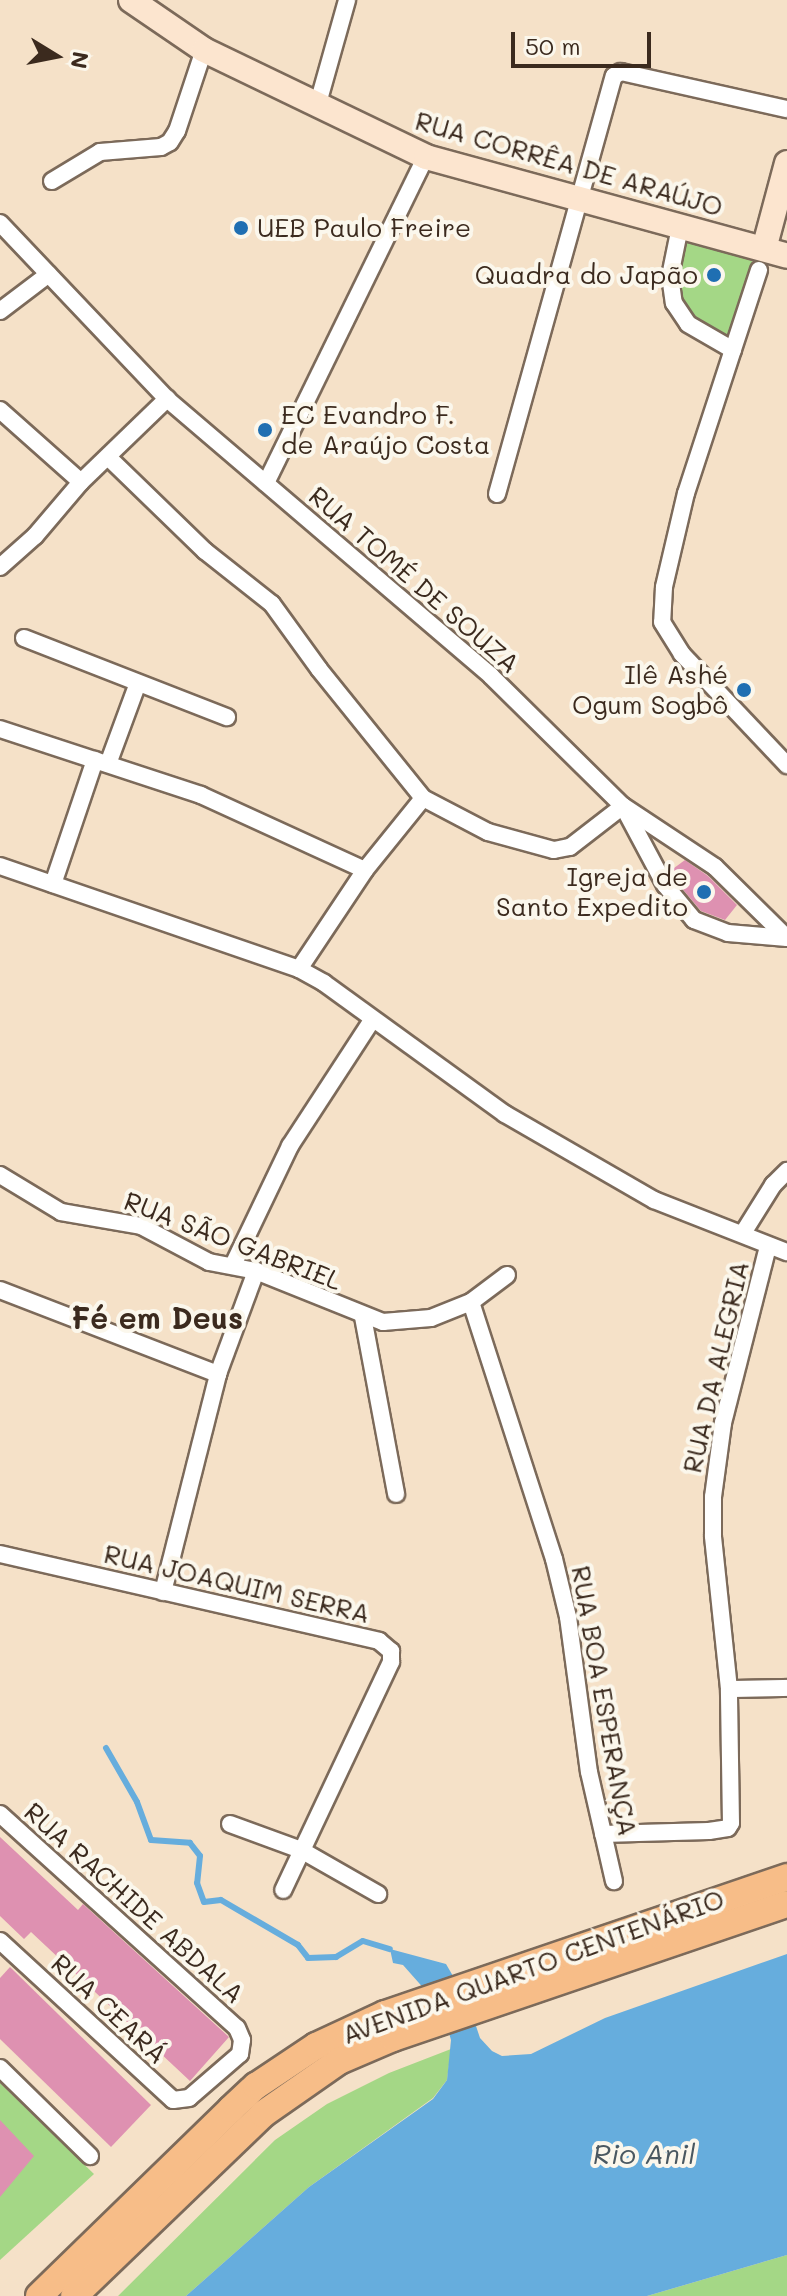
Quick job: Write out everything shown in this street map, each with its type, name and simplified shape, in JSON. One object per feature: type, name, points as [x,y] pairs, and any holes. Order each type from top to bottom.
[{"type":"main road","name":"AVENIDA QUARTO CENTENÁRIO","points":[[513,1984],[787,1877]]},
{"type":"main road","name":"AVENIDA QUARTO CENTENÁRIO","points":[[39,2296],[256,2086],[316,2046],[389,2026],[513,1984],[787,1904]]},
{"type":"main road","name":"AVENIDA QUARTO CENTENÁRIO","points":[[74,2296],[263,2114],[389,2026]]},
{"type":"street","name":"RUA CORRÊA DE ARAÚJO","points":[[131,0],[156,7],[204,50],[426,157],[680,227],[770,258]]},
{"type":"street","points":[[317,107],[347,0]]},
{"type":"street","points":[[52,181],[100,152],[161,147],[170,142],[177,131],[204,50]]},
{"type":"street","points":[[497,494],[614,76],[621,72],[787,109]]},
{"type":"street","points":[[266,483],[426,157]]},
{"type":"street","points":[[787,163],[770,258],[733,350],[686,493],[664,587],[662,622],[671,641],[787,765]]},
{"type":"street","name":"RUA TOMÉ DE SOUZA","points":[[0,223],[167,399],[491,676],[623,806],[715,867],[787,938]]},
{"type":"street","points":[[680,227],[670,276],[674,303],[688,324],[733,350]]},
{"type":"street","points":[[0,311],[49,274]]},
{"type":"street","points":[[0,567],[35,536],[81,482],[167,399]]},
{"type":"street","points":[[0,410],[81,482]]},
{"type":"street","points":[[109,458],[205,551],[272,604],[319,669],[423,798],[488,832],[540,849],[554,850],[570,847],[623,806]]},
{"type":"street","points":[[24,638],[227,717]]},
{"type":"street","points":[[53,884],[101,762],[138,683]]},
{"type":"street","points":[[0,729],[201,795],[365,870]]},
{"type":"street","points":[[299,969],[365,870],[423,798]]},
{"type":"street","name":"RUA TOMÉ DE SOUZA","points":[[623,806],[665,885],[694,920],[728,933],[787,938]]},
{"type":"street","points":[[0,866],[299,969],[324,983],[505,1114],[654,1200],[787,1252]]},
{"type":"street","points":[[233,1265],[290,1146],[372,1020]]},
{"type":"street","points":[[743,1233],[773,1185],[787,1171]]},
{"type":"street","name":"RUA SÃO GABRIEL","points":[[0,1175],[61,1212],[141,1226],[209,1262],[256,1271],[363,1317],[383,1322],[431,1318],[471,1302],[507,1275]]},
{"type":"street","name":"RUA DA ALEGRIA","points":[[603,1834],[719,1830],[731,1823],[729,1689],[713,1536],[715,1472],[723,1423],[768,1246]]},
{"type":"street","points":[[163,1592],[218,1374],[256,1271]]},
{"type":"street","points":[[0,1290],[218,1374]]},
{"type":"street","name":"RUA BOA ESPERANÇA","points":[[471,1302],[561,1588],[589,1772],[614,1881]]},
{"type":"street","name":"RUA SÃO GABRIEL","points":[[363,1317],[396,1494]]},
{"type":"street","name":"RUA JOAQUIM SERRA","points":[[0,1554],[379,1641],[391,1651],[391,1662],[283,1890]]},
{"type":"street","points":[[729,1689],[787,1688]]},
{"type":"street","name":"RUA RACHIDE ABDALA","points":[[0,1814],[237,2028],[242,2048],[237,2059],[189,2098]]},
{"type":"street","points":[[230,1824],[301,1850],[378,1894]]},
{"type":"street","name":"RUA CEARÁ","points":[[2,1946],[173,2100],[189,2098]]},
{"type":"street","points":[[0,2068],[90,2156]]},
{"type":"green space","points":[[684,241],[753,259],[729,339],[690,317],[676,290]]},
{"type":"green space","points":[[451,2049],[447,2080],[433,2098],[309,2187],[186,2296],[118,2296],[275,2140],[327,2104],[389,2073]]},
{"type":"green space","points":[[0,2083],[94,2174],[0,2260]]},
{"type":"green space","points":[[787,2255],[787,2296],[647,2296]]},
{"type":"water","name":"Rio Anil","points":[[390,1949],[446,1964],[468,2002],[480,2038],[492,2051],[502,2056],[531,2054],[605,2018],[787,1954],[787,2255],[647,2296],[186,2296],[309,2187],[433,2099],[447,2080],[451,2040],[442,2009],[403,1965],[393,1963]]},
{"type":"building","name":"Igreja de Santo Expedito","points":[[685,860],[708,876],[737,905],[725,920],[701,911],[674,879],[670,871]]},
{"type":"building","points":[[0,1837],[78,1910],[83,1904],[229,2037],[190,2081],[31,1932],[24,1939],[0,1916]]},
{"type":"building","points":[[10,1967],[151,2105],[111,2147],[0,2039],[0,1978]]},
{"type":"building","points":[[0,2120],[34,2156],[0,2197]]},
{"type":"waterway","points":[[106,1748],[137,1802],[151,1840],[190,1843],[200,1856],[197,1883],[204,1902],[221,1900],[298,1945],[308,1958],[336,1957],[363,1941],[390,1949]]},
{"type":"place","name":"UEB Paulo Freire","points":[[241,228]]},
{"type":"place","name":"Quadra do Japão","points":[[714,275]]},
{"type":"place","name":"EC Evandro F. de Araújo Costa","points":[[265,430]]},
{"type":"place","name":"Ilê Ashé Ogum Sogbô","points":[[744,690]]},
{"type":"place","name":"Igreja de Santo Expedito","points":[[704,892]]},
{"type":"district","name":"Fé em Deus","points":[[157,1317]]}]
